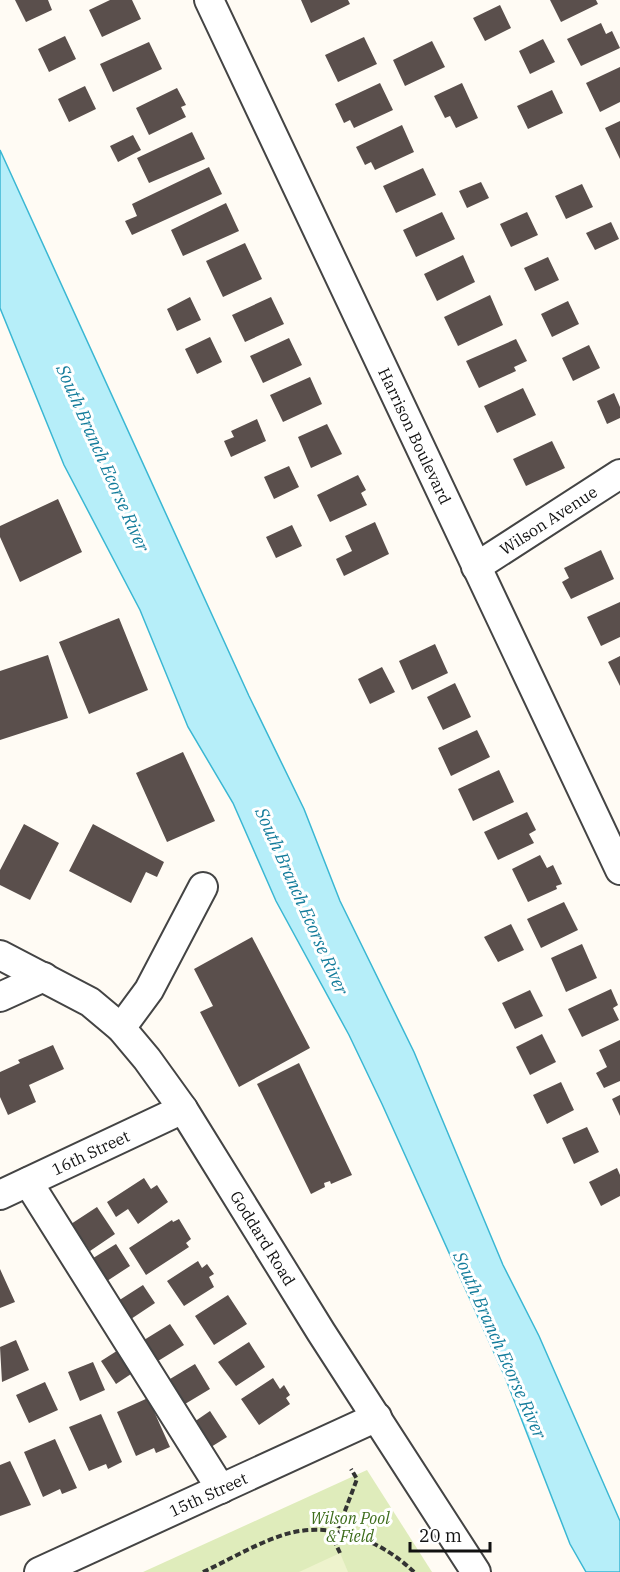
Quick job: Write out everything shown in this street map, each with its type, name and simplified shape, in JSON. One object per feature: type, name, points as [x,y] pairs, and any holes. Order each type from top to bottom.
[{"type":"street","name":"Harrison Boulevard","points":[[209,0],[620,870]]},
{"type":"street","name":"Wilson Avenue","points":[[476,567],[620,474]]},
{"type":"street","points":[[121,1028],[149,990],[203,887]]},
{"type":"street","name":"Goddard Road","points":[[0,955],[90,1002],[121,1028],[183,1109],[476,1572]]},
{"type":"street","points":[[0,997],[44,977]]},
{"type":"street","name":"16th Street","points":[[0,1195],[183,1109]]},
{"type":"street","points":[[28,1182],[221,1489]]},
{"type":"street","name":"15th Street","points":[[39,1572],[377,1417]]},
{"type":"path","points":[[340,1553],[334,1540],[357,1479],[351,1469]]},
{"type":"path","points":[[203,1572],[283,1535],[309,1530],[338,1532],[371,1541],[402,1560],[414,1572]]},
{"type":"green space","name":"Wilson Pool & Field","points":[[367,1470],[432,1572],[143,1572]]},
{"type":"green space","points":[[340,1553],[348,1572],[299,1572]]},
{"type":"water","name":"South Branch Ecorse River","points":[[0,150],[249,696],[304,809],[340,901],[414,1052],[503,1265],[539,1336],[620,1521],[620,1572],[586,1572],[570,1544],[505,1377],[382,1104],[349,1035],[276,901],[233,803],[188,727],[140,610],[64,465],[0,308]]},
{"type":"building","points":[[15,0],[48,0],[52,10],[26,22]]},
{"type":"building","points":[[110,0],[132,0],[141,19],[102,37],[89,10]]},
{"type":"building","points":[[301,0],[348,0],[350,4],[311,23]]},
{"type":"building","points":[[550,0],[596,0],[598,4],[561,22]]},
{"type":"building","points":[[500,5],[511,28],[485,41],[473,18]]},
{"type":"building","points":[[601,23],[606,34],[612,31],[620,48],[581,66],[567,39]]},
{"type":"building","points":[[65,36],[76,59],[49,72],[38,49]]},
{"type":"building","points":[[364,37],[377,64],[338,82],[325,55]]},
{"type":"building","points":[[543,39],[555,62],[530,74],[519,51]]},
{"type":"building","points":[[432,41],[445,67],[405,86],[393,60]]},
{"type":"building","points":[[149,42],[162,69],[113,92],[100,64]]},
{"type":"building","points":[[620,67],[620,102],[600,112],[586,83]]},
{"type":"building","points":[[380,83],[393,110],[354,128],[350,120],[344,123],[335,104]]},
{"type":"building","points":[[462,83],[478,118],[456,128],[450,116],[445,118],[434,96]]},
{"type":"building","points":[[85,86],[96,109],[69,122],[58,99]]},
{"type":"building","points":[[177,88],[186,105],[181,107],[186,117],[149,135],[136,108]]},
{"type":"building","points":[[552,90],[563,113],[528,129],[517,106]]},
{"type":"building","points":[[620,121],[620,159],[605,128]]},
{"type":"building","points":[[402,125],[414,152],[375,170],[371,162],[365,165],[356,147]]},
{"type":"building","points":[[192,132],[205,159],[149,183],[137,158]]},
{"type":"building","points":[[133,135],[141,150],[118,162],[110,146]]},
{"type":"building","points":[[209,167],[222,194],[132,235],[125,221],[137,216],[132,204]]},
{"type":"building","points":[[423,168],[436,195],[396,213],[383,186]]},
{"type":"building","points":[[481,182],[489,198],[467,208],[459,191]]},
{"type":"building","points":[[582,184],[593,207],[566,219],[555,196]]},
{"type":"building","points":[[226,203],[239,231],[183,256],[171,230]]},
{"type":"building","points":[[442,212],[455,239],[416,257],[403,230]]},
{"type":"building","points":[[527,212],[538,235],[511,247],[500,224]]},
{"type":"building","points":[[611,222],[619,239],[595,250],[586,233]]},
{"type":"building","points":[[245,243],[262,279],[223,297],[206,261]]},
{"type":"building","points":[[463,255],[475,282],[437,301],[424,274]]},
{"type":"building","points":[[548,257],[559,280],[535,291],[524,268]]},
{"type":"building","points":[[490,295],[503,325],[458,346],[444,317]]},
{"type":"building","points":[[190,297],[201,320],[177,331],[167,309]]},
{"type":"building","points":[[271,297],[284,324],[245,342],[232,315]]},
{"type":"building","points":[[568,301],[579,324],[552,337],[541,314]]},
{"type":"building","points":[[210,337],[222,362],[197,374],[185,349]]},
{"type":"building","points":[[289,338],[302,365],[263,383],[250,356]]},
{"type":"building","points":[[516,339],[527,361],[514,367],[516,371],[479,388],[466,361]]},
{"type":"building","points":[[589,345],[600,368],[573,381],[562,358]]},
{"type":"building","points":[[310,377],[322,404],[283,422],[270,395]]},
{"type":"building","points":[[523,388],[536,415],[497,433],[484,406]]},
{"type":"building","points":[[614,393],[620,407],[620,418],[607,424],[597,401]]},
{"type":"building","points":[[257,419],[266,441],[231,457],[224,441],[234,437],[231,431]]},
{"type":"building","points":[[327,424],[342,454],[311,468],[298,437]]},
{"type":"building","points":[[552,441],[565,468],[526,486],[513,459]]},
{"type":"building","points":[[289,466],[299,487],[274,499],[264,477]]},
{"type":"building","points":[[358,475],[366,490],[361,493],[367,505],[330,522],[317,495]]},
{"type":"building","points":[[58,499],[82,552],[20,582],[0,537],[0,526]]},
{"type":"building","points":[[375,522],[389,554],[344,576],[336,559],[352,551],[345,536]]},
{"type":"building","points":[[292,525],[302,546],[276,558],[266,537]]},
{"type":"building","points":[[601,550],[614,579],[571,599],[562,582],[569,578],[564,568]]},
{"type":"building","points":[[620,602],[620,637],[601,646],[587,617]]},
{"type":"building","points":[[119,618],[148,690],[89,714],[59,642]]},
{"type":"building","points":[[435,644],[448,673],[412,690],[399,661]]},
{"type":"building","points":[[48,655],[68,718],[0,740],[0,671]]},
{"type":"building","points":[[620,656],[620,686],[608,662]]},
{"type":"building","points":[[382,667],[395,692],[370,704],[358,679]]},
{"type":"building","points":[[455,683],[471,717],[443,730],[427,697]]},
{"type":"building","points":[[477,730],[490,757],[451,776],[438,748]]},
{"type":"building","points":[[183,752],[215,821],[167,842],[136,773]]},
{"type":"building","points":[[499,770],[514,802],[473,821],[458,789]]},
{"type":"building","points":[[527,812],[536,830],[529,834],[534,843],[498,860],[484,832]]},
{"type":"building","points":[[24,824],[59,843],[30,900],[0,885],[0,870]]},
{"type":"building","points":[[93,824],[164,862],[157,877],[146,872],[131,903],[69,871]]},
{"type":"building","points":[[540,855],[547,868],[553,865],[562,884],[556,886],[557,889],[528,902],[512,869]]},
{"type":"building","points":[[564,902],[578,930],[541,948],[527,919]]},
{"type":"building","points":[[511,924],[524,950],[498,962],[484,937]]},
{"type":"building","points":[[252,937],[310,1048],[239,1087],[200,1012],[213,1006],[194,969]]},
{"type":"building","points":[[582,944],[597,978],[566,992],[551,958]]},
{"type":"building","points":[[611,989],[618,1005],[613,1008],[619,1020],[582,1037],[568,1009]]},
{"type":"building","points":[[530,990],[543,1016],[515,1029],[502,1003]]},
{"type":"building","points":[[542,1034],[556,1062],[530,1075],[516,1047]]},
{"type":"building","points":[[620,1040],[620,1081],[604,1088],[596,1073],[607,1067],[599,1050]]},
{"type":"building","points":[[53,1045],[64,1069],[29,1085],[36,1102],[8,1115],[0,1097],[0,1072],[20,1063],[18,1060]]},
{"type":"building","points":[[299,1063],[352,1175],[331,1184],[330,1181],[324,1183],[325,1187],[311,1194],[257,1084]]},
{"type":"building","points":[[561,1082],[574,1110],[547,1124],[533,1095]]},
{"type":"building","points":[[620,1095],[620,1116],[612,1099]]},
{"type":"building","points":[[587,1127],[599,1152],[574,1164],[562,1138]]},
{"type":"building","points":[[617,1168],[620,1175],[620,1196],[601,1206],[589,1182]]},
{"type":"building","points":[[144,1178],[151,1189],[157,1185],[168,1202],[138,1224],[128,1209],[116,1217],[107,1202]]},
{"type":"building","points":[[97,1207],[115,1234],[90,1251],[71,1224]]},
{"type":"building","points":[[179,1219],[191,1239],[186,1243],[189,1247],[146,1275],[129,1248],[172,1220],[173,1222]]},
{"type":"building","points":[[116,1244],[130,1266],[104,1283],[90,1260]]},
{"type":"building","points":[[198,1261],[202,1268],[207,1264],[214,1274],[209,1277],[214,1287],[184,1306],[167,1281]]},
{"type":"building","points":[[0,1269],[15,1302],[0,1308]]},
{"type":"building","points":[[143,1285],[155,1303],[131,1319],[118,1301]]},
{"type":"building","points":[[228,1295],[247,1324],[214,1345],[195,1316]]},
{"type":"building","points":[[170,1324],[184,1345],[158,1361],[144,1340]]},
{"type":"building","points":[[16,1340],[29,1370],[2,1382],[0,1347]]},
{"type":"building","points":[[249,1342],[265,1367],[236,1386],[218,1362]]},
{"type":"building","points":[[123,1347],[137,1370],[116,1384],[101,1361]]},
{"type":"building","points":[[93,1362],[105,1390],[80,1401],[68,1372]]},
{"type":"building","points":[[195,1364],[210,1389],[185,1404],[170,1379]]},
{"type":"building","points":[[273,1378],[280,1389],[284,1385],[290,1395],[286,1398],[290,1404],[259,1425],[241,1399]]},
{"type":"building","points":[[45,1382],[58,1410],[29,1423],[16,1395]]},
{"type":"building","points":[[148,1398],[170,1447],[156,1453],[154,1448],[136,1456],[117,1412]]},
{"type":"building","points":[[210,1411],[227,1437],[211,1447],[194,1422]]},
{"type":"building","points":[[101,1414],[122,1462],[108,1469],[106,1464],[89,1471],[69,1427]]},
{"type":"building","points":[[55,1439],[77,1488],[62,1494],[60,1489],[43,1497],[24,1452]]},
{"type":"building","points":[[10,1461],[31,1505],[0,1516],[0,1465]]}]
